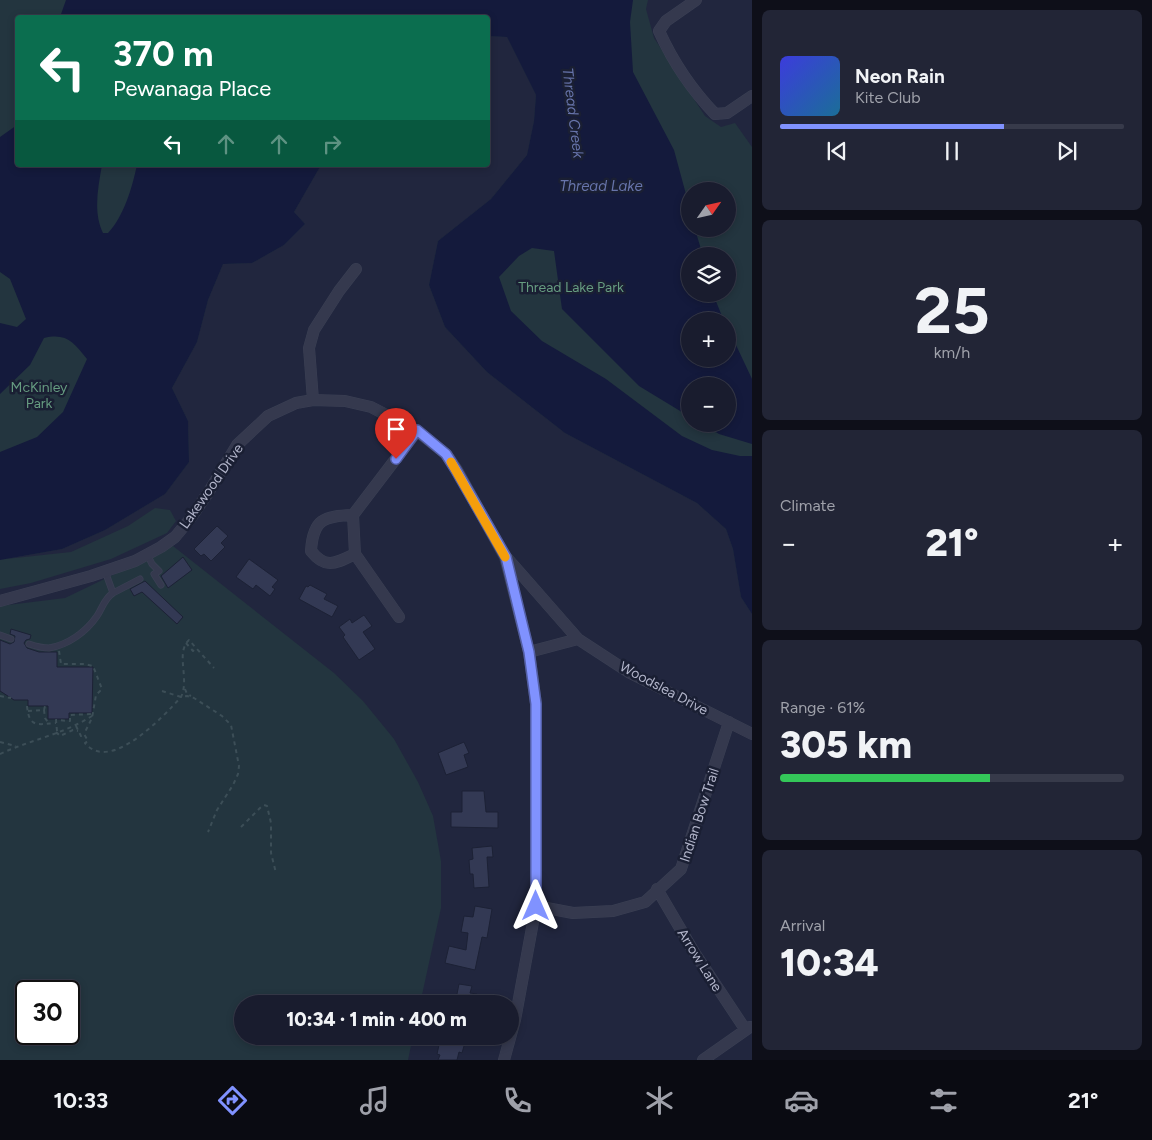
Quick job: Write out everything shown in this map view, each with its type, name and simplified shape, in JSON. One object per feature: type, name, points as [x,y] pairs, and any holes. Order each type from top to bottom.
[{"type":"street","points":[[696,0],[666,21],[659,32],[668,50],[697,95],[715,114],[727,114],[752,96]]},
{"type":"street","points":[[313,400],[309,348],[314,330],[356,269]]},
{"type":"street","name":"Lakewood Drive","points":[[0,601],[135,561],[161,547],[175,537],[208,493],[237,445],[268,416],[296,403],[313,400],[345,401],[371,407],[417,430],[446,454],[506,557]]},
{"type":"street","points":[[399,616],[355,554],[353,515],[417,430]]},
{"type":"street","points":[[353,515],[331,516],[319,523],[314,530],[311,551],[318,560],[328,564],[355,554]]},
{"type":"street","points":[[504,1060],[515,1020],[536,906],[536,704],[529,652],[506,557]]},
{"type":"street","name":"Woodslea Drive","points":[[506,557],[578,639],[630,673],[752,734]]},
{"type":"street","points":[[529,652],[578,639]]},
{"type":"street","name":"Indian Bow Trail","points":[[536,906],[573,913],[613,911],[645,902],[657,889],[673,878],[682,869],[729,722]]},
{"type":"street","name":"Arrow Lane","points":[[657,889],[694,952],[748,1028]]},
{"type":"street","points":[[703,1060],[748,1028]]},
{"type":"lane","points":[[147,554],[152,564],[159,571],[154,574],[161,585]]},
{"type":"lane","points":[[105,571],[113,593]]},
{"type":"lane","points":[[30,644],[47,648],[72,640],[97,616],[106,598],[140,579]]},
{"type":"lane","points":[[0,635],[11,639]]},
{"type":"path","points":[[84,734],[88,741],[85,743],[90,749],[98,752],[113,751],[145,733],[182,697],[184,687],[182,651],[185,643],[189,640],[214,668]]},
{"type":"path","points":[[60,652],[61,664],[93,666],[102,689],[96,695],[92,715],[84,734]]},
{"type":"path","points":[[184,687],[187,694],[229,722],[239,766],[233,785],[217,810],[208,832]]},
{"type":"path","points":[[162,691],[182,697],[194,698]]},
{"type":"path","points":[[0,696],[11,698]]},
{"type":"path","points":[[28,706],[30,719],[37,725],[56,723],[56,720],[70,721],[70,715],[92,715]]},
{"type":"path","points":[[45,706],[45,718],[49,724]]},
{"type":"path","points":[[28,711],[44,710]]},
{"type":"path","points":[[0,754],[16,746],[76,726],[92,715]]},
{"type":"path","points":[[56,723],[57,732],[60,736],[75,730],[82,736],[84,734]]},
{"type":"path","points":[[76,726],[80,733]]},
{"type":"path","points":[[0,742],[16,746]]},
{"type":"path","points":[[241,827],[259,809],[264,805],[267,806],[269,811],[271,853],[276,873]]},
{"type":"green space","name":"Thread Lake Park","points":[[0,0],[648,0],[646,9],[654,38],[705,116],[721,127],[735,123],[752,147],[752,614],[741,597],[733,549],[726,529],[697,503],[565,433],[487,372],[445,327],[429,285],[438,241],[491,199],[527,155],[534,121],[536,95],[507,37],[490,36],[490,15],[15,15],[15,167],[320,167],[294,212],[305,224],[284,245],[252,263],[223,264],[208,300],[197,342],[172,388],[188,421],[189,462],[165,494],[105,530],[62,549],[6,559],[71,552],[128,526],[155,508],[170,510],[176,521],[167,533],[111,559],[31,583],[0,589]]},
{"type":"green space","points":[[173,546],[334,673],[363,701],[394,739],[418,782],[433,816],[441,861],[441,908],[422,995],[234,995],[234,1045],[411,1045],[408,1060],[0,1060],[0,606],[65,598]]},
{"type":"water","name":"Thread Lake","points":[[66,0],[633,0],[630,22],[633,72],[674,150],[683,182],[681,182],[681,238],[698,238],[700,247],[681,247],[681,302],[716,302],[720,312],[681,312],[681,367],[736,367],[736,345],[752,379],[752,444],[716,432],[736,432],[736,377],[681,377],[681,412],[639,386],[562,309],[554,251],[532,248],[519,256],[499,277],[511,311],[542,341],[606,379],[682,436],[712,450],[740,456],[752,456],[752,614],[741,597],[733,549],[726,529],[697,503],[565,433],[487,372],[445,327],[429,285],[438,241],[491,199],[527,155],[534,121],[536,95],[507,37],[490,36],[490,15],[61,15]]},
{"type":"water","points":[[15,126],[15,167],[102,167],[97,208],[103,233],[108,233],[119,218],[130,192],[136,167],[320,167],[294,212],[305,224],[284,245],[252,263],[223,264],[208,300],[197,342],[172,388],[188,421],[189,462],[165,494],[105,530],[62,549],[0,560],[0,452],[37,437],[63,412],[87,359],[69,340],[58,337],[44,338],[30,365],[0,394],[0,323],[17,327],[26,319],[10,279],[0,272],[0,137]]},
{"type":"building","points":[[217,526],[228,536],[221,543],[225,547],[211,561],[204,554],[201,556],[194,549]]},
{"type":"building","points":[[183,557],[192,570],[168,588],[161,576]]},
{"type":"building","points":[[249,559],[278,580],[272,587],[275,589],[270,596],[256,585],[253,589],[236,577]]},
{"type":"building","points":[[145,581],[183,617],[177,624],[142,592],[134,596],[130,589]]},
{"type":"building","points":[[310,585],[327,594],[324,599],[338,606],[332,617],[299,599],[306,586]]},
{"type":"building","points":[[364,615],[372,626],[363,632],[375,649],[359,660],[343,637],[345,635],[339,627],[350,619],[352,623]]},
{"type":"building","points":[[11,629],[31,635],[30,639],[24,643],[27,648],[39,652],[57,652],[57,667],[93,667],[92,713],[69,713],[69,719],[48,719],[48,706],[28,706],[28,700],[14,700],[0,691],[0,640],[10,644],[14,642],[15,636],[10,634]]},
{"type":"building","points":[[464,742],[469,753],[464,755],[468,767],[446,775],[438,753]]},
{"type":"building","points":[[462,791],[484,791],[486,812],[498,812],[498,828],[451,827],[451,812],[462,812]]},
{"type":"building","points":[[492,846],[493,857],[487,857],[489,887],[474,888],[469,860],[473,859],[472,848]]},
{"type":"building","points":[[475,906],[492,909],[487,938],[482,937],[475,970],[445,963],[449,946],[466,950],[468,933],[461,932],[464,916],[473,917]]},
{"type":"building","points":[[459,984],[472,986],[470,993],[477,994],[477,995],[457,995]]},
{"type":"building","points":[[439,1045],[464,1045],[462,1053],[459,1052],[457,1060],[438,1060],[440,1055],[437,1054]]},
{"type":"slow traffic","points":[[451,462],[505,557]]},
{"type":"route","points":[[396,459],[417,430],[446,454],[506,557],[529,652],[536,704],[536,906]]},
{"type":"water label","name":"Thread Creek","points":[[573,113]]},
{"type":"park label","name":"McKinley Park","points":[[39,396]]}]
